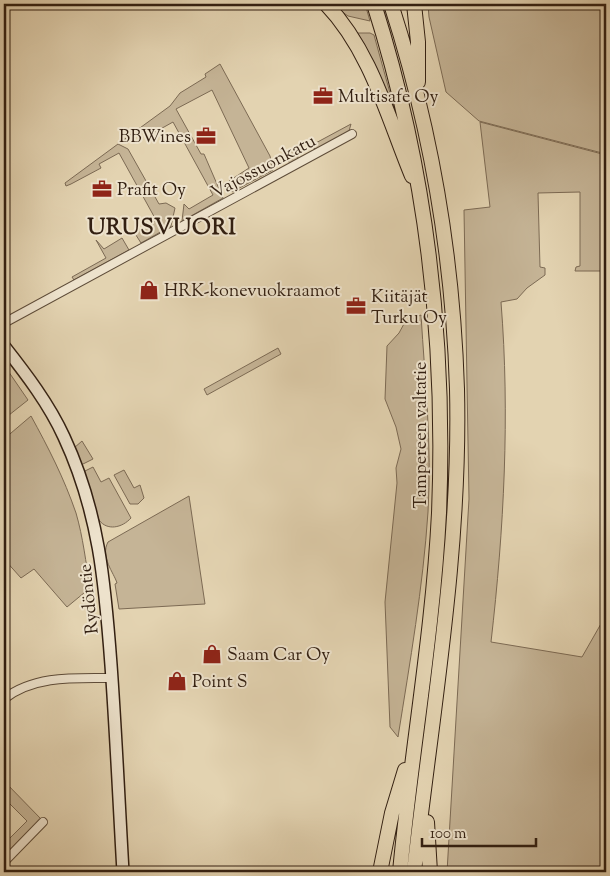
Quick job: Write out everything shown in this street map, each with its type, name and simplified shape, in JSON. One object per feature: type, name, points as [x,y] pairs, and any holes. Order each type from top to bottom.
[{"type":"highway","points":[[326,4],[347,30],[364,58],[423,205]]},
{"type":"highway","name":"Tampereen valtatie","points":[[374,4],[395,73],[423,205],[438,327],[440,407],[439,514],[400,872]]},
{"type":"highway","name":"Tampereen valtatie","points":[[391,4],[418,100],[449,267],[457,392],[455,489],[449,567],[414,872]]},
{"type":"highway","points":[[414,4],[418,42],[418,100]]},
{"type":"highway","points":[[380,872],[392,813],[416,733]]},
{"type":"highway","points":[[425,773],[430,872]]},
{"type":"street","name":"Vajossuonkatu","points":[[4,323],[352,134]]},
{"type":"street","name":"Rydöntie","points":[[4,346],[29,378],[53,415],[81,479],[95,527],[105,579],[124,872]]},
{"type":"street","points":[[4,699],[28,686],[55,679],[112,678]]},
{"type":"street","points":[[4,862],[43,822]]},
{"type":"shaded area","points":[[331,4],[365,4],[370,21],[348,16]]},
{"type":"shaded area","points":[[428,4],[606,4],[606,154],[479,121],[446,92],[429,17]]},
{"type":"shaded area","points":[[355,33],[370,33],[374,35],[398,122]]},
{"type":"shaded area","points":[[220,64],[270,156],[273,170],[232,192],[229,181],[249,168],[212,90],[176,109],[201,154],[204,154],[223,198],[182,221],[184,204],[189,209],[213,195],[173,122],[148,136],[145,130],[122,141],[170,106],[180,93],[206,77],[205,74]]},
{"type":"shaded area","points":[[480,122],[606,155],[606,271],[575,271],[576,267],[580,266],[580,192],[538,193],[540,267],[545,268],[545,275],[527,288],[517,299],[501,302],[505,387],[504,472],[496,600],[491,642],[582,657],[606,615],[606,872],[447,872],[469,499],[464,210],[490,207]]},
{"type":"shaded area","points":[[351,124],[349,131],[317,149],[312,148],[312,145]]},
{"type":"shaded area","points":[[118,144],[128,149],[159,204],[166,203],[175,208],[171,226],[141,243],[134,232],[156,220],[119,153],[99,164],[101,168],[71,184],[66,186],[65,183]]},
{"type":"shaded area","points":[[292,151],[298,157],[292,163],[286,157]]},
{"type":"shaded area","points":[[122,238],[129,250],[74,280],[72,277],[106,258],[96,240],[104,249]]},
{"type":"shaded area","points":[[421,315],[429,438],[428,512],[419,596],[398,737],[390,727],[385,602],[397,483],[396,468],[401,449],[396,427],[385,399],[387,346],[399,333],[405,322]]},
{"type":"shaded area","points":[[278,348],[281,354],[207,395],[204,389]]},
{"type":"shaded area","points":[[4,365],[28,400],[4,419]]},
{"type":"shaded area","points":[[31,416],[50,451],[66,487],[76,513],[82,541],[90,588],[67,607],[34,569],[21,578],[4,559],[4,439]]},
{"type":"shaded area","points":[[82,441],[93,459],[81,465],[74,448]]},
{"type":"shaded area","points":[[93,467],[101,482],[109,478],[131,518],[119,526],[106,526],[99,520],[83,472]]},
{"type":"shaded area","points":[[124,470],[134,488],[140,485],[144,498],[138,504],[130,504],[114,475]]},
{"type":"shaded area","points":[[189,496],[205,604],[119,609],[115,584],[117,583],[108,564],[106,553],[108,542]]},
{"type":"shaded area","points":[[4,781],[41,819],[4,858],[4,844],[27,821],[4,798]]},
{"type":"place","name":"Multisafe Oy","points":[[323,96]]},
{"type":"place","name":"BBWines","points":[[206,136]]},
{"type":"place","name":"Prafit Oy","points":[[102,189]]},
{"type":"place","name":"HRK-konevuokraamot","points":[[149,290]]},
{"type":"place","name":"Kiitäjät Turku Oy","points":[[356,306]]},
{"type":"place","name":"Saam Car Oy","points":[[212,654]]},
{"type":"place","name":"Point S","points":[[177,681]]},
{"type":"district","name":"URUSVUORI","points":[[162,226]]}]
